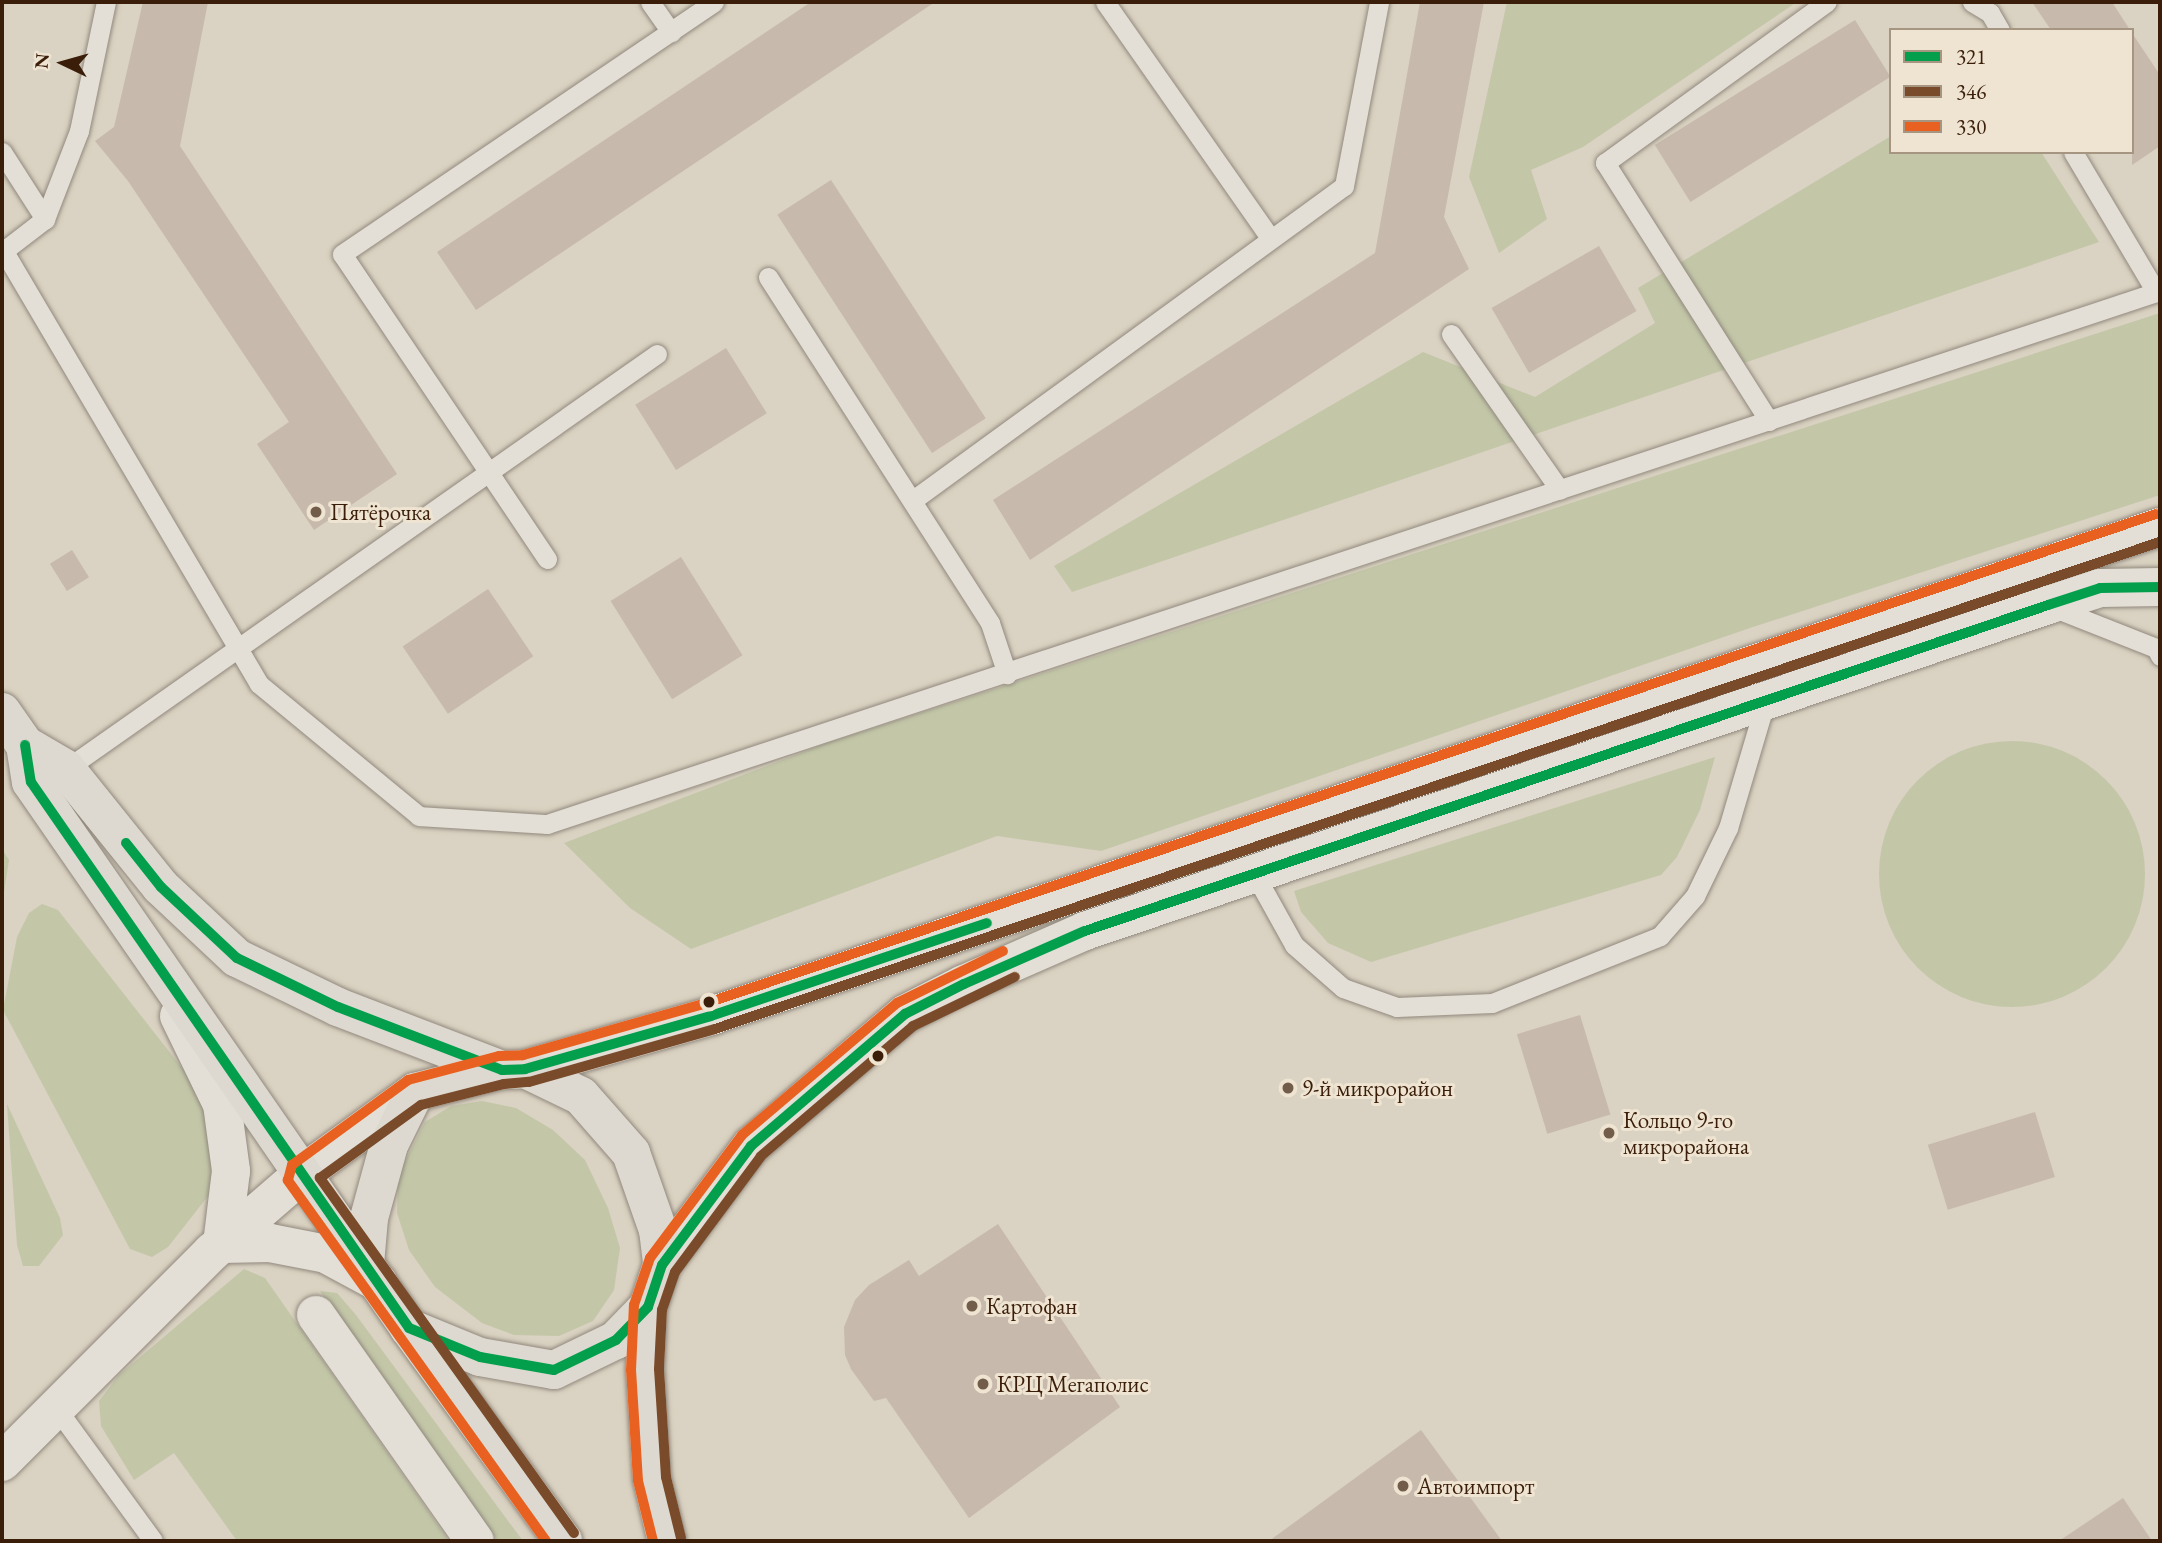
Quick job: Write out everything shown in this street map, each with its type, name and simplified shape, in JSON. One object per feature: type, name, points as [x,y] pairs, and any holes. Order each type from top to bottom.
[{"type":"main road","points":[[2,1462],[54,1405],[222,1244],[302,1175],[415,1092],[514,1070],[723,1012],[2160,527]]},
{"type":"main road","points":[[667,1541],[652,1479],[645,1369],[648,1307],[662,1265],[751,1146],[905,1014],[1085,931],[1254,873],[2100,588],[2160,587]]},
{"type":"main road","points":[[2,712],[25,745],[65,769],[161,887],[237,958],[338,1007],[581,1096],[631,1153],[658,1230],[662,1265]]},
{"type":"main road","points":[[25,745],[31,782],[409,1328],[563,1541]]},
{"type":"main road","points":[[150,956],[222,1104],[231,1171],[222,1244]]},
{"type":"main road","points":[[372,1273],[369,1217],[389,1145],[415,1092]]},
{"type":"main road","points":[[222,1244],[270,1243],[326,1254],[372,1273]]},
{"type":"main road","points":[[409,1328],[480,1357],[554,1370],[616,1340],[648,1307]]},
{"type":"main road","points":[[316,1315],[475,1541]]},
{"type":"lane","points":[[106,2],[79,131],[45,219],[4,249],[259,684],[419,816],[547,824],[2158,291],[2074,154]]},
{"type":"lane","points":[[650,2],[671,32]]},
{"type":"lane","points":[[547,559],[342,254],[714,2]]},
{"type":"lane","points":[[1105,2],[1270,238]]},
{"type":"lane","points":[[913,500],[1344,186],[1379,2]]},
{"type":"lane","points":[[1769,421],[1605,163],[1827,2]]},
{"type":"lane","points":[[1972,2],[1990,13],[1999,28]]},
{"type":"lane","points":[[2,152],[45,219]]},
{"type":"lane","points":[[768,277],[990,623],[1007,674]]},
{"type":"lane","points":[[1451,334],[1560,491]]},
{"type":"lane","points":[[65,769],[657,354]]},
{"type":"lane","points":[[2048,605],[2159,651]]},
{"type":"lane","points":[[1254,873],[1294,945],[1343,988],[1397,1007],[1492,1003],[1660,936],[1695,896],[1728,828],[1766,700]]},
{"type":"lane","points":[[54,1405],[153,1541]]},
{"type":"green space","points":[[1507,2],[1797,2],[1583,147],[1531,170],[1547,219],[1499,253],[1469,177]]},
{"type":"green space","points":[[1889,137],[1889,154],[2042,154],[2099,242],[1072,592],[1054,566],[1423,352],[1535,397],[1655,323],[1638,288]]},
{"type":"green space","points":[[2160,313],[2160,495],[1750,628],[1101,851],[997,836],[691,949],[630,908],[564,843],[827,743]]},
{"type":"green space","points":[[1999,741],[2025,741],[2051,746],[2075,756],[2097,771],[2115,789],[2130,811],[2140,835],[2145,874],[2140,913],[2130,937],[2115,959],[2097,977],[2075,992],[2051,1002],[2025,1007],[1999,1007],[1973,1002],[1949,992],[1927,977],[1909,959],[1894,937],[1884,913],[1879,887],[1879,861],[1884,835],[1894,811],[1909,789],[1927,771],[1949,756],[1973,746]]},
{"type":"green space","points":[[1715,757],[1700,810],[1677,857],[1661,875],[1371,962],[1328,943],[1301,912],[1294,891]]},
{"type":"green space","points":[[2,849],[9,860],[2,905]]},
{"type":"green space","points":[[42,904],[58,910],[186,1073],[204,1105],[217,1145],[212,1191],[168,1247],[152,1257],[130,1249],[3,1010],[17,937],[29,913]]},
{"type":"green space","points":[[482,1101],[516,1108],[553,1130],[585,1160],[608,1208],[620,1248],[614,1290],[593,1321],[559,1336],[514,1335],[482,1323],[435,1287],[409,1250],[397,1213],[398,1175],[425,1122],[451,1106]]},
{"type":"green space","points":[[7,1104],[60,1218],[63,1235],[39,1266],[23,1266],[17,1245]]},
{"type":"green space","points":[[244,1269],[265,1278],[449,1541],[237,1541],[174,1453],[134,1480],[101,1426],[99,1401],[119,1375]]},
{"type":"green space","points":[[320,1291],[337,1293],[356,1315],[523,1541],[498,1541]]},
{"type":"building","points":[[143,2],[208,2],[180,146],[397,474],[314,530],[257,444],[289,422],[128,181],[95,141],[114,127]]},
{"type":"building","points":[[811,2],[935,2],[476,310],[437,252]]},
{"type":"building","points":[[1420,2],[1484,2],[1444,217],[1469,269],[1030,560],[993,500],[1375,253]]},
{"type":"building","points":[[2032,2],[2112,2],[2129,28],[2050,28]]},
{"type":"building","points":[[1855,20],[1889,78],[1690,202],[1655,145]]},
{"type":"building","points":[[2134,36],[2160,75],[2160,146],[2132,165]]},
{"type":"building","points":[[831,180],[986,418],[932,453],[777,215]]},
{"type":"building","points":[[1599,246],[1636,311],[1529,373],[1492,308]]},
{"type":"building","points":[[726,348],[767,413],[676,470],[635,405]]},
{"type":"building","points":[[72,550],[89,577],[67,591],[50,564]]},
{"type":"building","points":[[681,557],[742,655],[672,699],[611,601]]},
{"type":"building","points":[[488,589],[533,656],[448,714],[403,647]]},
{"type":"building","points":[[1580,1015],[1610,1114],[1547,1134],[1517,1034]]},
{"type":"building","points":[[2035,1112],[2055,1177],[1948,1210],[1928,1145]]},
{"type":"building","name":"КРЦ Мегаполис","points":[[998,1224],[1120,1407],[969,1518],[886,1398],[874,1401],[851,1369],[845,1355],[844,1327],[855,1300],[869,1285],[909,1260],[919,1276]]},
{"type":"building","name":"Автоимпорт","points":[[1421,1430],[1502,1541],[1269,1541]]},
{"type":"building","points":[[2123,1498],[2152,1541],[2059,1541]]},
{"type":"transit line","name":"330","points":[[546,1541],[288,1180],[292,1165],[408,1080],[499,1056],[523,1055],[707,1003],[2156,514]]},
{"type":"transit line","name":"346","points":[[574,1533],[320,1178],[421,1105],[504,1084],[529,1082],[715,1029],[2160,542]]},
{"type":"transit line","name":"321","points":[[25,745],[31,782],[409,1328],[480,1357],[554,1370],[616,1340],[648,1307],[662,1265],[751,1146],[905,1014],[964,984],[1085,931],[2048,605],[2100,588],[2160,587]]},
{"type":"transit line","name":"321","points":[[126,843],[161,887],[237,958],[338,1007],[502,1070],[525,1069],[711,1016],[987,923]]},
{"type":"transit line","name":"330","points":[[653,1541],[638,1481],[631,1370],[634,1305],[650,1258],[742,1135],[897,1003],[1003,951]]},
{"type":"transit line","name":"346","points":[[681,1538],[666,1477],[659,1369],[662,1310],[675,1272],[761,1156],[913,1026],[1015,977]]},
{"type":"place","name":"Пятёрочка","points":[[316,512]]},
{"type":"place","name":"9-й микрорайон","points":[[1288,1088]]},
{"type":"place","name":"Кольцо 9-го микрорайона","points":[[1609,1133]]},
{"type":"place","name":"Картофан","points":[[972,1306]]},
{"type":"place","name":"КРЦ Мегаполис","points":[[983,1384]]},
{"type":"place","name":"Автоимпорт","points":[[1403,1486]]}]
